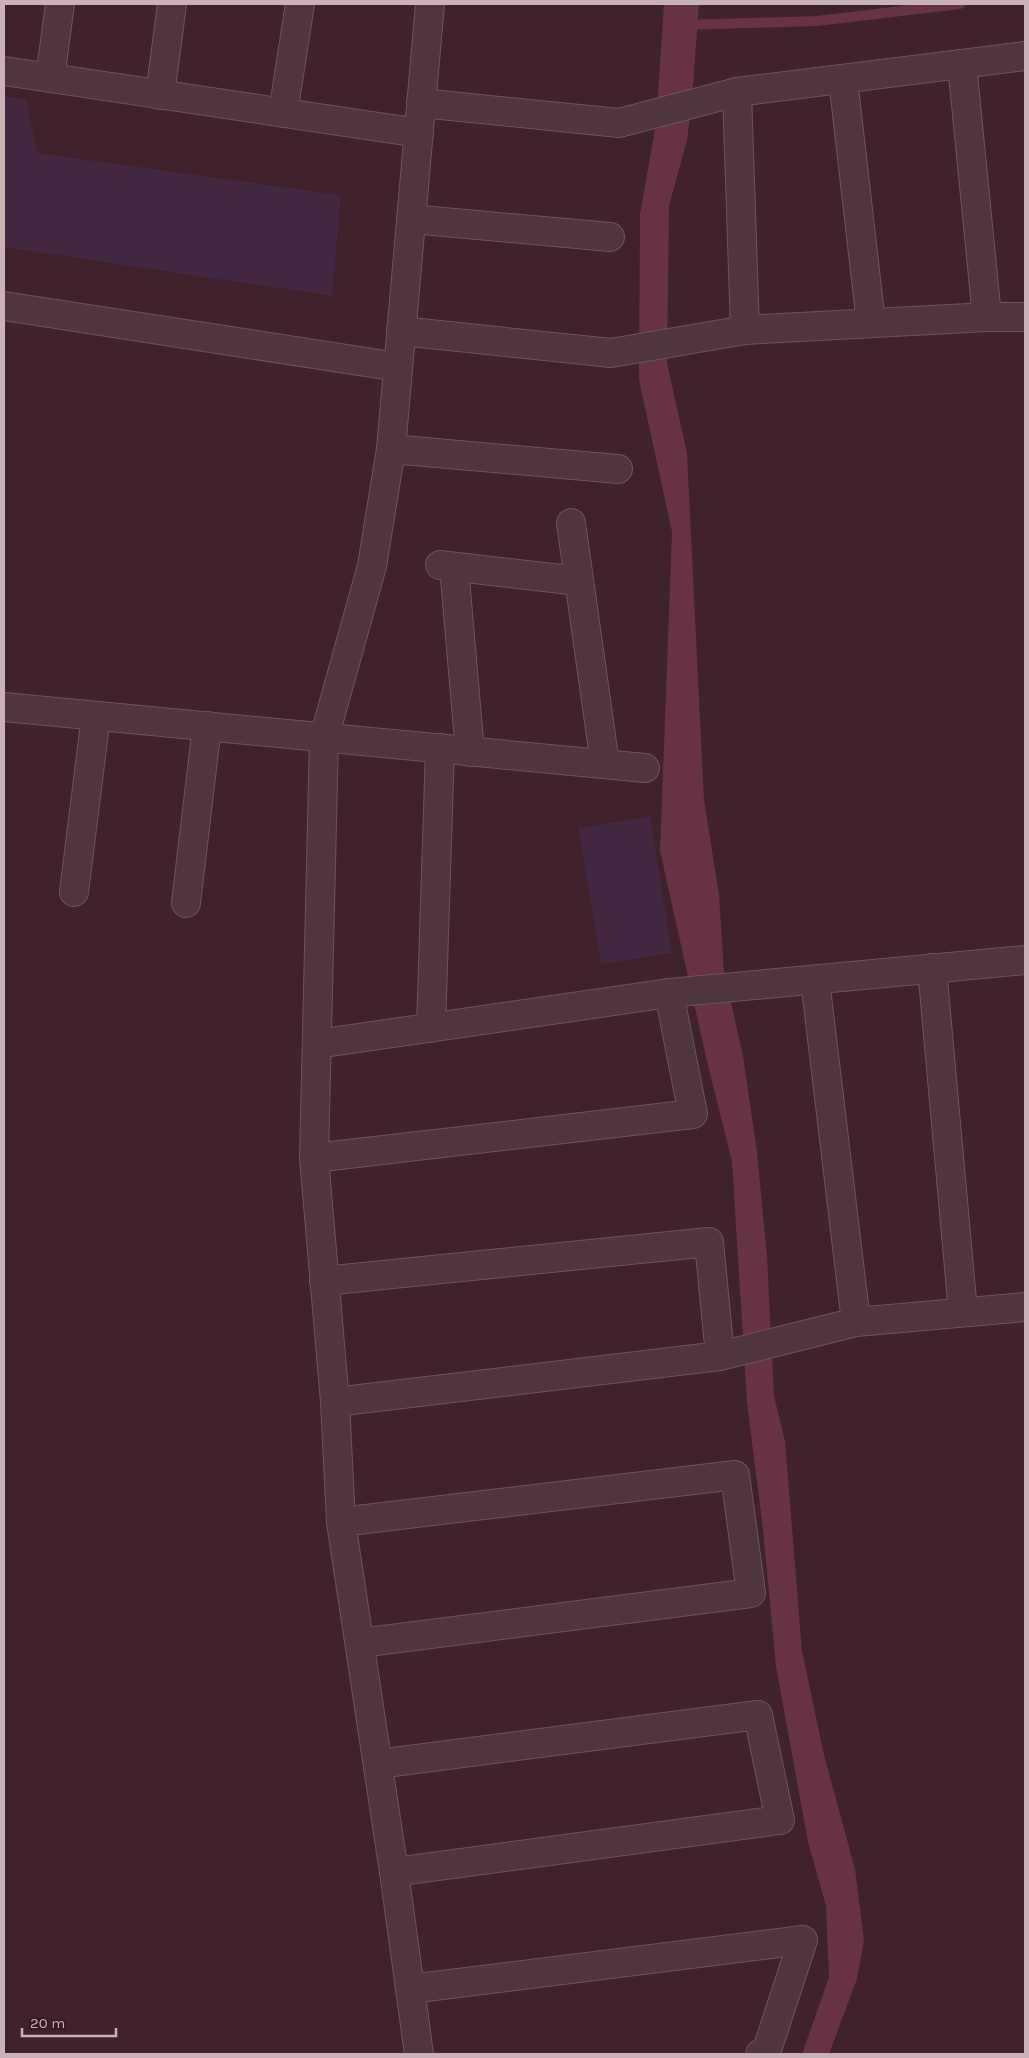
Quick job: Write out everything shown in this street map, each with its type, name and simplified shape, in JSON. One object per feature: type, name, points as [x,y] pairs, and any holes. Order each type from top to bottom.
[{"type":"street","points":[[50,78],[60,4]]},
{"type":"street","points":[[160,95],[172,4]]},
{"type":"street","points":[[284,113],[300,4]]},
{"type":"street","points":[[419,2054],[394,1872],[341,1522],[335,1402],[314,1158],[324,738],[372,566],[391,449],[430,4]]},
{"type":"street","points":[[421,103],[619,123],[737,92],[1025,56]]},
{"type":"street","points":[[962,64],[987,317]]},
{"type":"street","points":[[4,71],[419,133]]},
{"type":"street","points":[[843,79],[871,323]]},
{"type":"street","points":[[737,92],[745,330]]},
{"type":"street","points":[[411,219],[610,237]]},
{"type":"street","points":[[4,306],[398,367]]},
{"type":"street","points":[[401,331],[611,353],[745,330],[987,317],[1025,317]]},
{"type":"street","points":[[391,449],[618,469]]},
{"type":"street","points":[[571,523],[605,764]]},
{"type":"street","points":[[470,752],[447,566],[579,581]]},
{"type":"street","points":[[4,708],[645,768]]},
{"type":"street","points":[[74,892],[96,716]]},
{"type":"street","points":[[186,903],[207,726]]},
{"type":"street","points":[[430,1028],[440,748]]},
{"type":"street","points":[[317,1044],[669,993],[1025,960]]},
{"type":"street","points":[[932,968],[963,1312]]},
{"type":"street","points":[[815,980],[856,1322]]},
{"type":"street","points":[[314,1158],[693,1114],[669,993]]},
{"type":"street","points":[[324,1281],[709,1242],[720,1356]]},
{"type":"street","points":[[335,1402],[720,1356],[856,1322],[1025,1307]]},
{"type":"street","points":[[341,1522],[735,1475],[751,1593],[360,1643]]},
{"type":"street","points":[[378,1764],[758,1715],[780,1820],[394,1872]]},
{"type":"street","points":[[410,1989],[803,1940],[766,2053],[760,2054]]},
{"type":"shaded area","points":[[664,4],[699,4],[692,101],[687,140],[669,206],[667,363],[687,453],[704,800],[719,895],[724,971],[743,1056],[757,1152],[767,1256],[774,1396],[785,1441],[802,1651],[824,1755],[855,1869],[864,1940],[857,1979],[829,2054],[802,2054],[829,1977],[826,1906],[808,1842],[776,1667],[763,1529],[747,1403],[732,1162],[706,1057],[660,851],[672,532],[639,380],[640,214],[656,124]]},
{"type":"shaded area","points":[[4,96],[26,99],[37,153],[341,195],[332,296],[4,247]]},
{"type":"shaded area","points":[[650,816],[672,953],[601,964],[578,828]]},
{"type":"waterway","points":[[685,25],[817,21],[960,4]]}]
